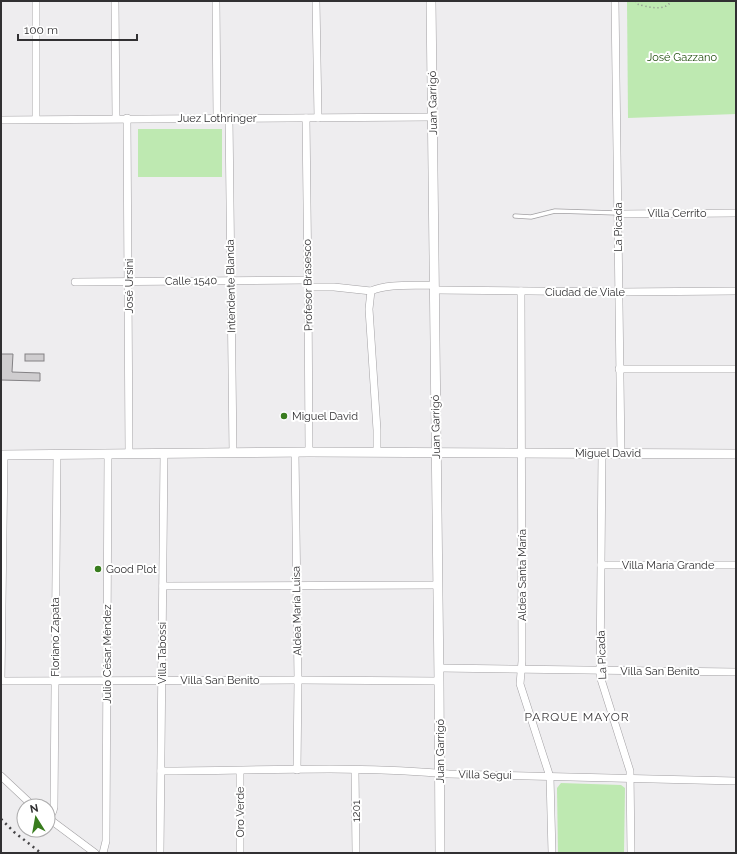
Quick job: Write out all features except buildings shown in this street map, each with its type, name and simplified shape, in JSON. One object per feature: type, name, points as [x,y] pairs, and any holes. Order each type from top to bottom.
[{"type":"street","points":[[36,1],[36,119]]},
{"type":"street","points":[[115,1],[116,118]]},
{"type":"street","points":[[216,1],[216,118]]},
{"type":"street","points":[[316,1],[318,118]]},
{"type":"street","name":"Juan Garrigó","points":[[431,1],[440,681],[440,853]]},
{"type":"street","name":"La Picada","points":[[616,1],[621,454]]},
{"type":"street","name":"Juez Lothringer","points":[[1,120],[116,118],[433,117]]},
{"type":"street","name":"José Ursini","points":[[127,118],[129,454]]},
{"type":"street","name":"Intendente Blanda","points":[[229,118],[233,453]]},
{"type":"street","name":"Profesor Brasesco","points":[[306,118],[309,452]]},
{"type":"street","name":"Villa Cerrito","points":[[619,214],[736,213]]},
{"type":"street","name":"Calle 1540","points":[[75,282],[231,280],[308,284],[371,292]]},
{"type":"street","name":"Ciudad de Viale","points":[[371,292],[378,288],[388,287],[521,292],[736,291]]},
{"type":"street","points":[[371,292],[370,317],[377,452]]},
{"type":"street","name":"Aldea Santa María","points":[[521,292],[520,684],[550,777],[552,853]]},
{"type":"street","points":[[619,369],[736,369]]},
{"type":"street","name":"Miguel David","points":[[2,455],[295,452],[736,454]]},
{"type":"street","name":"Aldea María Luisa","points":[[295,452],[298,680],[297,770]]},
{"type":"street","name":"Julio César Méndez","points":[[103,853],[106,841],[108,454]]},
{"type":"street","name":"Villa Tabossi","points":[[160,853],[164,454]]},
{"type":"street","name":"La Picada","points":[[602,454],[600,670],[602,683],[629,766],[631,778],[631,853]]},
{"type":"street","points":[[1,681],[2,455]]},
{"type":"street","name":"Floriano Zapata","points":[[54,798],[57,455]]},
{"type":"street","name":"Villa María Grande","points":[[601,565],[736,565]]},
{"type":"street","points":[[163,586],[438,585]]},
{"type":"street","name":"Villa San Benito","points":[[439,668],[736,672]]},
{"type":"street","name":"Villa San Benito","points":[[1,681],[440,681]]},
{"type":"street","name":"Villa Segui","points":[[161,771],[355,770],[550,777],[736,781]]},
{"type":"street","name":"1201","points":[[355,770],[356,853]]},
{"type":"street","name":"Oro Verde","points":[[240,771],[240,853]]},
{"type":"street","points":[[1,776],[24,798]]},
{"type":"street","points":[[56,824],[95,853]]},
{"type":"lane","points":[[515,216],[532,217],[555,211],[619,214]]},
{"type":"path","points":[[636,1],[637,4],[662,8],[667,7],[671,1]]},
{"type":"green space","name":"José Gazzano","points":[[627,1],[736,1],[736,114],[628,118]]},
{"type":"green space","points":[[138,129],[222,129],[222,177],[138,177]]},
{"type":"green space","points":[[561,783],[621,785],[625,788],[624,853],[558,853],[557,788]]},
{"type":"railway","points":[[1,819],[14,832],[41,853]]},
{"type":"place","name":"Miguel David","points":[[284,416]]},
{"type":"place","name":"Good Plot","points":[[98,569]]},
{"type":"district","name":"PARQUE MAYOR","points":[[577,717]]}]
